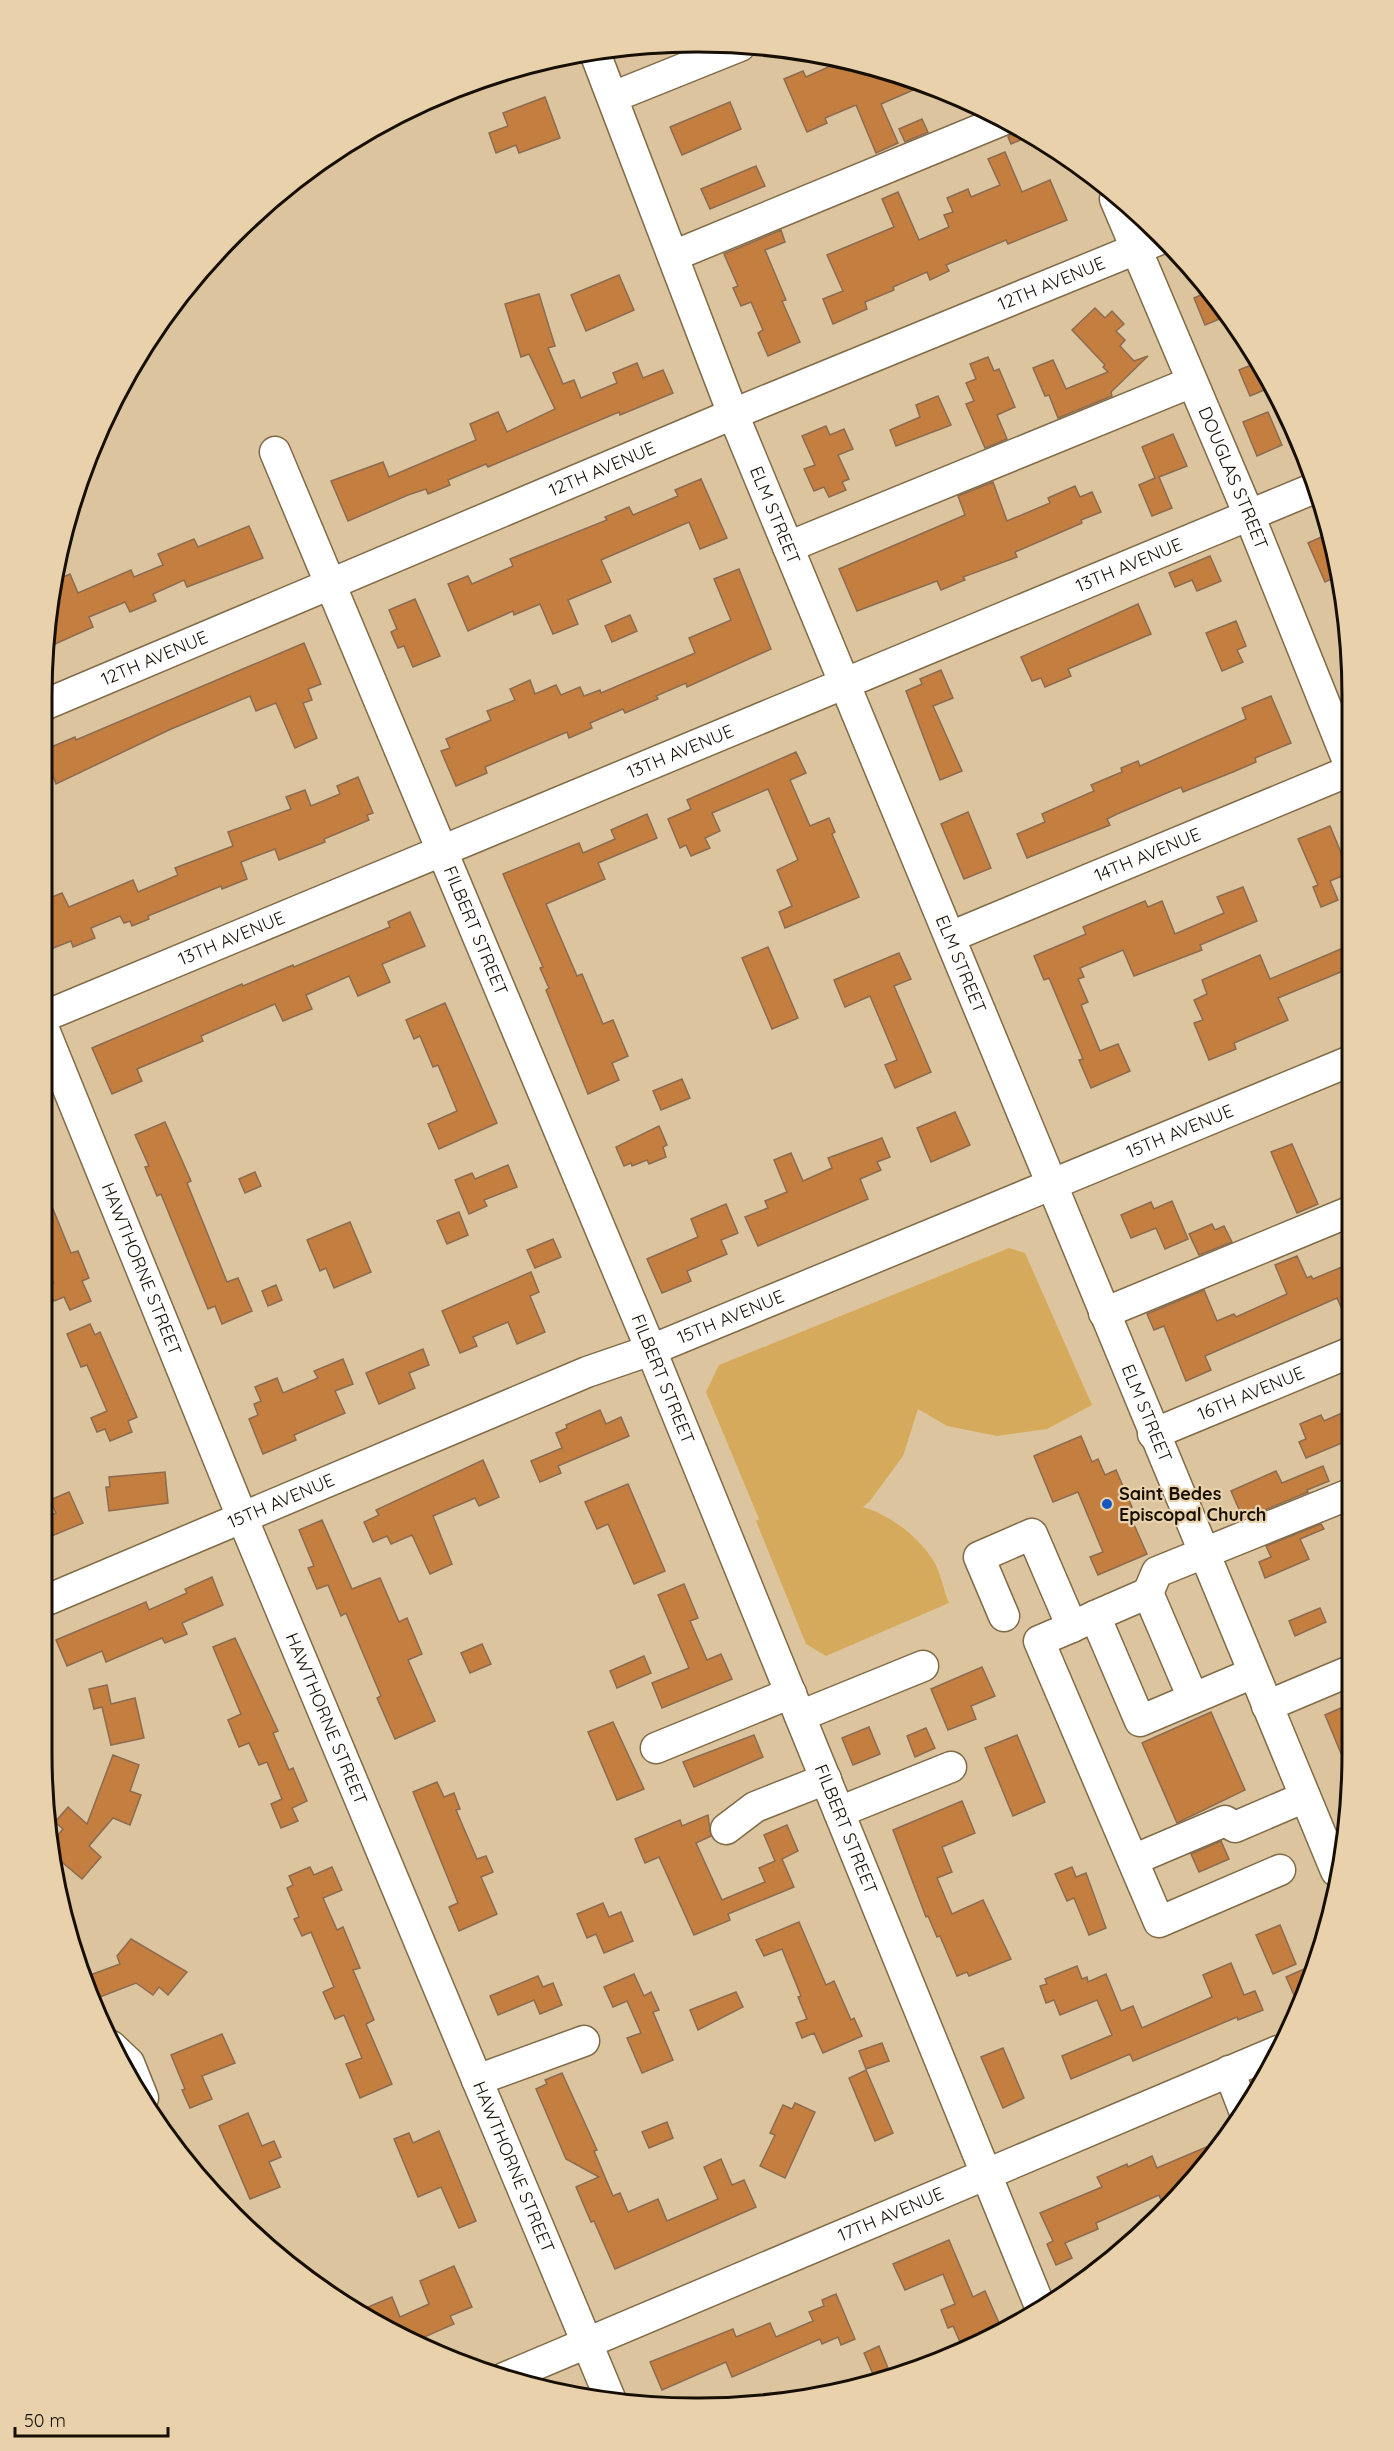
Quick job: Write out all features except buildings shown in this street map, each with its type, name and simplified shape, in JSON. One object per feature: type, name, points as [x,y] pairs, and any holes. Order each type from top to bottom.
[{"type":"street","points":[[613,97],[722,53]]},
{"type":"street","name":"ELM STREET","points":[[598,60],[733,414],[1332,1862]]},
{"type":"street","points":[[673,256],[992,124]]},
{"type":"street","name":"DOUGLAS STREET","points":[[1119,210],[1249,515],[1342,747]]},
{"type":"street","name":"12TH AVENUE","points":[[52,702],[733,414],[1154,242]]},
{"type":"street","points":[[788,547],[1192,382]]},
{"type":"street","name":"FILBERT STREET","points":[[275,452],[651,1350],[1038,2301]]},
{"type":"street","name":"13TH AVENUE","points":[[52,1013],[1307,491]]},
{"type":"street","name":"14TH AVENUE","points":[[950,937],[1342,774]]},
{"type":"street","name":"HAWTHORNE STREET","points":[[52,1049],[242,1517],[607,2392]]},
{"type":"street","name":"15TH AVENUE","points":[[52,1598],[587,1372],[651,1350],[1342,1064]]},
{"type":"street","points":[[1104,1312],[1342,1214]]},
{"type":"street","name":"16TH AVENUE","points":[[1154,1434],[1342,1356]]},
{"type":"street","points":[[1280,1870],[1159,1922],[1039,1641],[1148,1593],[1157,1572],[1342,1497]]},
{"type":"street","points":[[1004,1616],[979,1557],[1032,1534],[1140,1721],[1253,1673]]},
{"type":"street","points":[[1148,1593],[1193,1698]]},
{"type":"street","points":[[656,1748],[923,1666]]},
{"type":"street","points":[[1267,1706],[1342,1674]]},
{"type":"street","points":[[839,1812],[951,1767]]},
{"type":"street","points":[[726,1828],[755,1807],[826,1779]]},
{"type":"street","points":[[1133,1860],[1225,1821],[1235,1827],[1305,1797]]},
{"type":"street","points":[[477,2080],[584,2041]]},
{"type":"street","name":"17TH AVENUE","points":[[517,2373],[1266,2056]]},
{"type":"street","points":[[1229,2072],[1240,2100]]},
{"type":"shaded area","points":[[1009,1248],[1025,1253],[1092,1405],[1047,1429],[997,1436],[947,1426],[918,1409],[903,1456],[870,1501],[863,1507],[894,1522],[913,1536],[929,1553],[939,1573],[949,1603],[826,1656],[806,1644],[756,1521],[759,1519],[706,1392],[719,1365]]},
{"type":"place","name":"Saint Bedes Episcopal Church","points":[[1107,1504]]}]
